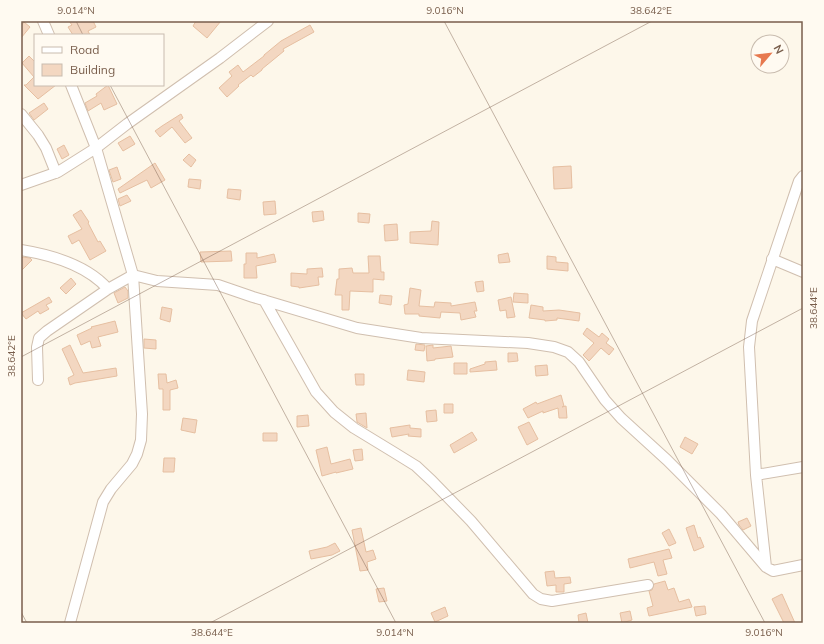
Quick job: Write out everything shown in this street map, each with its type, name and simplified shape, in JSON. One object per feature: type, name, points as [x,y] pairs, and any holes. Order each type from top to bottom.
[{"type":"street","points":[[43,21],[49,34]]},
{"type":"street","points":[[21,185],[56,173],[96,148],[127,124],[220,58],[268,21]]},
{"type":"street","points":[[70,86],[96,148],[133,275],[142,414],[141,440],[137,454],[132,464],[111,489],[103,502],[70,623]]},
{"type":"street","points":[[21,114],[38,135],[46,148],[56,173]]},
{"type":"street","points":[[766,567],[756,475],[749,347],[752,321],[799,181],[803,176]]},
{"type":"street","points":[[21,250],[44,254],[74,265],[96,277],[108,289]]},
{"type":"street","points":[[772,259],[803,272]]},
{"type":"street","points":[[38,380],[37,347],[40,338],[47,331],[108,289],[133,275],[158,281],[218,285],[358,328],[421,338],[528,343],[554,347],[568,352],[579,362],[605,400],[620,418],[666,460],[721,514],[766,567],[773,571],[803,565]]},
{"type":"street","points":[[264,300],[316,392],[334,412],[354,428],[416,466],[471,521],[533,594],[541,599],[552,601],[648,585]]},
{"type":"street","points":[[756,475],[803,468]]},
{"type":"building","points":[[69,21],[93,21],[96,27],[88,31],[90,34],[72,34],[68,27],[72,25]]},
{"type":"building","points":[[196,21],[221,21],[207,38],[193,26]]},
{"type":"building","points":[[24,22],[30,27],[21,38],[21,26]]},
{"type":"building","points":[[310,25],[314,32],[283,49],[284,51],[262,70],[253,77],[251,75],[238,85],[239,86],[227,97],[219,88],[232,76],[229,72],[238,65],[243,72],[281,41]]},
{"type":"building","points":[[29,56],[34,61],[34,77],[22,63]]},
{"type":"building","points":[[34,77],[34,86],[55,86],[38,99],[24,85],[26,85]]},
{"type":"building","points":[[108,86],[117,104],[104,110],[101,103],[88,111],[85,103],[97,96],[96,94]]},
{"type":"building","points":[[44,103],[48,109],[34,120],[29,113]]},
{"type":"building","points":[[181,114],[183,118],[179,121],[192,138],[185,143],[172,127],[160,137],[155,131]]},
{"type":"building","points":[[130,136],[135,144],[123,151],[118,143]]},
{"type":"building","points":[[64,145],[69,155],[62,159],[57,149]]},
{"type":"building","points":[[189,154],[196,160],[191,167],[183,160]]},
{"type":"building","points":[[155,163],[165,180],[151,188],[147,180],[120,193],[118,189]]},
{"type":"building","points":[[571,166],[572,188],[554,189],[553,167]]},
{"type":"building","points":[[117,167],[121,179],[113,182],[109,170]]},
{"type":"building","points":[[189,179],[201,180],[200,189],[188,187]]},
{"type":"building","points":[[228,189],[241,190],[240,200],[227,198]]},
{"type":"building","points":[[127,195],[131,201],[120,206],[118,199]]},
{"type":"building","points":[[275,201],[276,214],[264,215],[263,202]]},
{"type":"building","points":[[81,210],[89,222],[88,223],[98,242],[100,241],[106,251],[90,260],[79,240],[72,244],[68,236],[82,229],[73,215]]},
{"type":"building","points":[[323,211],[324,220],[313,222],[312,212]]},
{"type":"building","points":[[358,213],[370,214],[369,223],[358,222]]},
{"type":"building","points":[[432,221],[439,222],[438,245],[410,243],[410,232],[431,231]]},
{"type":"building","points":[[397,224],[398,240],[385,241],[384,225]]},
{"type":"building","points":[[231,251],[232,261],[201,262],[200,252]]},
{"type":"building","points":[[246,253],[257,253],[257,258],[274,254],[276,262],[256,266],[257,278],[244,278]]},
{"type":"building","points":[[508,253],[510,262],[499,263],[498,255]]},
{"type":"building","points":[[368,256],[380,256],[381,272],[384,272],[384,280],[373,279],[373,292],[350,291],[349,310],[342,310],[342,295],[335,295],[337,279],[339,279],[339,269],[352,268],[353,273],[369,273]]},
{"type":"building","points":[[547,256],[556,257],[556,262],[568,263],[568,271],[547,269]]},
{"type":"building","points":[[23,257],[30,258],[32,260],[21,271],[21,259]]},
{"type":"building","points":[[322,268],[323,277],[318,277],[319,285],[299,288],[291,286],[291,273],[307,274],[307,269]]},
{"type":"building","points":[[71,278],[76,284],[66,294],[60,288]]},
{"type":"building","points":[[483,281],[484,291],[477,292],[475,282]]},
{"type":"building","points":[[125,287],[128,291],[128,298],[118,303],[114,293]]},
{"type":"building","points":[[410,288],[421,290],[419,306],[434,307],[435,302],[451,303],[451,306],[475,302],[477,311],[474,311],[476,317],[461,320],[460,313],[441,312],[440,318],[419,316],[419,314],[405,314],[404,305],[408,304]]},
{"type":"building","points":[[514,293],[528,294],[528,303],[513,302]]},
{"type":"building","points":[[380,295],[392,296],[391,305],[379,303]]},
{"type":"building","points":[[49,297],[52,302],[46,305],[49,309],[40,314],[38,311],[26,319],[21,313]]},
{"type":"building","points":[[511,297],[515,317],[507,318],[506,310],[500,311],[498,300]]},
{"type":"building","points":[[531,305],[543,307],[543,311],[559,310],[580,313],[579,321],[557,318],[557,320],[545,321],[529,318]]},
{"type":"building","points":[[162,307],[172,309],[170,322],[160,319]]},
{"type":"building","points":[[115,321],[118,332],[98,337],[101,346],[92,348],[90,341],[81,345],[77,335],[92,328],[91,327]]},
{"type":"building","points":[[587,328],[599,337],[602,333],[609,339],[606,343],[614,349],[609,355],[601,348],[589,361],[583,355],[594,343],[583,334]]},
{"type":"building","points":[[144,339],[156,340],[156,349],[144,348]]},
{"type":"building","points":[[416,344],[425,345],[424,351],[415,350]]},
{"type":"building","points":[[70,345],[83,373],[116,368],[117,376],[70,385],[68,378],[74,375],[62,349]]},
{"type":"building","points":[[433,345],[433,348],[451,346],[453,357],[427,361],[426,346]]},
{"type":"building","points":[[508,353],[517,353],[518,361],[508,362]]},
{"type":"building","points":[[496,361],[497,370],[470,372],[470,369],[485,364],[485,362]]},
{"type":"building","points":[[454,363],[467,363],[467,374],[454,374]]},
{"type":"building","points":[[547,365],[548,375],[536,376],[535,366]]},
{"type":"building","points":[[408,370],[425,372],[424,382],[407,380]]},
{"type":"building","points":[[158,374],[166,374],[167,383],[176,380],[178,388],[170,390],[170,410],[163,410],[163,389],[159,389]]},
{"type":"building","points":[[355,374],[364,374],[364,385],[356,385]]},
{"type":"building","points":[[561,395],[564,406],[562,407],[566,406],[567,418],[559,418],[558,408],[543,413],[543,411],[528,418],[523,409],[536,402],[537,404]]},
{"type":"building","points":[[444,404],[453,404],[453,413],[444,413]]},
{"type":"building","points":[[436,410],[437,421],[427,422],[426,411]]},
{"type":"building","points":[[366,413],[367,428],[357,422],[356,414]]},
{"type":"building","points":[[308,415],[309,426],[297,427],[297,416]]},
{"type":"building","points":[[183,418],[197,420],[195,433],[181,430]]},
{"type":"building","points":[[529,422],[538,439],[527,445],[518,427]]},
{"type":"building","points":[[410,425],[410,428],[421,429],[421,437],[408,436],[409,434],[392,437],[390,428]]},
{"type":"building","points":[[472,432],[477,440],[454,453],[450,445]]},
{"type":"building","points":[[263,433],[277,433],[277,441],[263,441]]},
{"type":"building","points":[[685,437],[698,444],[692,454],[680,447]]},
{"type":"building","points":[[327,447],[331,464],[350,459],[353,469],[322,476],[316,450]]},
{"type":"building","points":[[362,449],[363,460],[355,461],[353,450]]},
{"type":"building","points":[[164,458],[175,458],[174,472],[163,472]]},
{"type":"building","points":[[747,518],[751,526],[743,530],[738,522]]},
{"type":"building","points":[[694,525],[698,538],[700,537],[704,547],[694,551],[686,528]]},
{"type":"building","points":[[361,528],[366,552],[373,550],[376,559],[367,562],[368,570],[360,571],[352,530]]},
{"type":"building","points":[[669,529],[676,543],[669,546],[662,533]]},
{"type":"building","points":[[335,543],[340,551],[332,555],[311,559],[309,551],[327,547]]},
{"type":"building","points":[[669,549],[672,558],[663,560],[667,574],[658,576],[654,562],[630,568],[628,559]]},
{"type":"building","points":[[554,571],[555,578],[570,577],[571,583],[564,584],[564,592],[556,592],[556,585],[547,586],[545,572]]},
{"type":"building","points":[[665,581],[668,590],[674,588],[679,602],[689,599],[692,607],[649,616],[647,608],[653,606],[649,591],[652,590],[654,584]]},
{"type":"building","points":[[384,588],[387,601],[379,602],[376,589]]},
{"type":"building","points":[[782,594],[795,623],[784,623],[772,599]]},
{"type":"building","points":[[705,606],[706,614],[696,616],[694,607]]},
{"type":"building","points":[[445,607],[448,616],[435,622],[431,613]]},
{"type":"building","points":[[630,611],[632,620],[622,623],[620,613]]},
{"type":"building","points":[[586,613],[588,623],[579,623],[578,615]]}]
